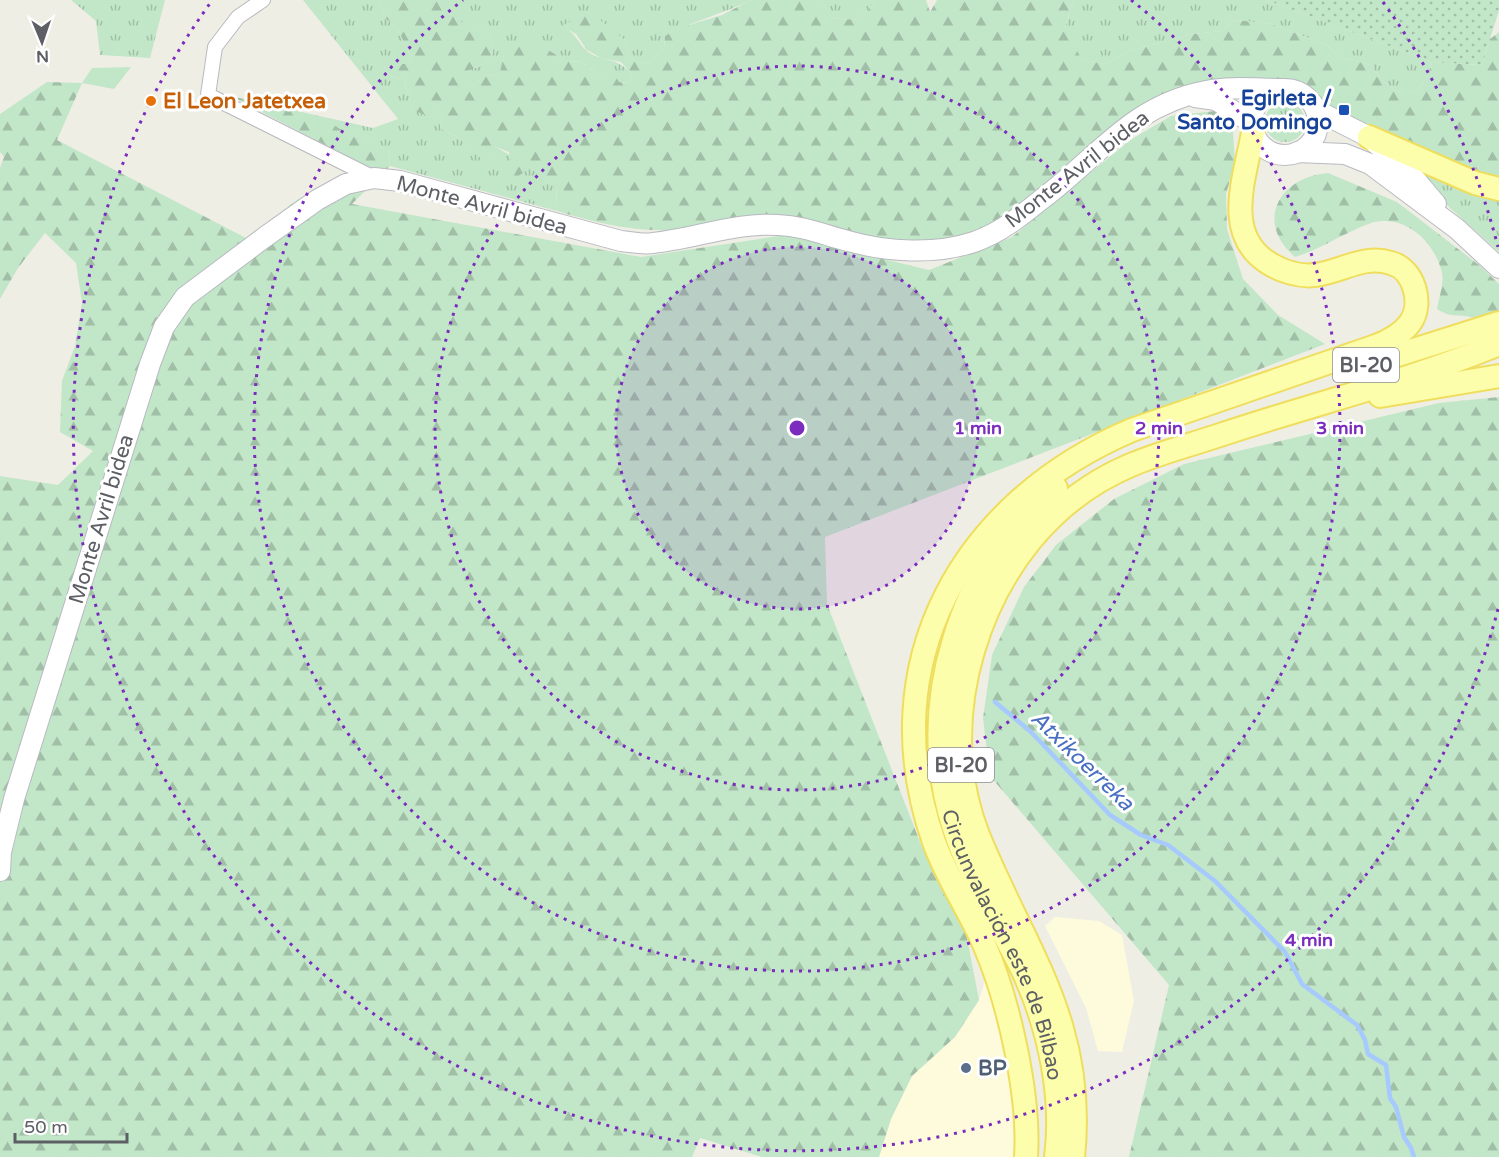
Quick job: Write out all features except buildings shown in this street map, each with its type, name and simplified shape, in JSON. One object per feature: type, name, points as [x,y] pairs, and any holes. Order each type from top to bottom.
[{"type":"main road","points":[[1026,1157],[1026,1103],[998,983],[985,946],[935,844],[917,786],[913,732],[915,701],[931,627],[952,581],[993,524],[1040,481],[1099,443],[1391,340],[1412,321],[1416,310],[1416,295],[1406,274],[1392,263],[1367,261],[1315,275],[1307,275],[1277,268],[1259,256],[1242,230],[1240,214],[1240,197],[1253,127]]},
{"type":"main road","points":[[1369,137],[1475,183],[1499,189]]},
{"type":"main road","name":"Circunvalación este de Bilbao","points":[[1056,1157],[1055,1087],[1046,1032],[1024,973],[969,864],[945,799],[939,740],[945,674],[962,613],[976,581],[1016,526],[1043,499],[1100,458],[1138,440],[1233,406],[1499,323]]},
{"type":"main road","name":"Circunvalación este de Bilbao","points":[[1073,1157],[1074,1086],[1059,1012],[1039,963],[987,858],[973,821],[961,776],[960,719],[966,675],[989,604],[1004,575],[1039,529],[1075,498],[1129,466],[1255,422],[1460,359],[1499,344]]},
{"type":"main road","points":[[1255,422],[1446,384],[1499,376]]},
{"type":"main road","points":[[1233,406],[1274,383]]},
{"type":"street","points":[[263,0],[238,17],[215,47],[208,95],[374,178]]},
{"type":"street","name":"Monte Avril bidea","points":[[0,871],[1,852],[14,799],[150,364],[164,327],[185,297],[317,200],[346,184],[374,178],[400,181],[621,241],[650,244],[748,226],[776,224],[802,227],[849,241],[891,249],[931,250],[973,242],[1004,228],[1054,190],[1131,121],[1165,103],[1222,89],[1283,89]]},
{"type":"street","points":[[1297,152],[1311,142],[1315,135],[1318,118],[1316,110],[1306,96],[1299,92],[1283,89],[1274,91],[1260,100],[1253,127],[1257,140],[1271,152],[1288,154],[1334,152],[1356,157],[1381,172],[1457,229],[1499,268]]},
{"type":"street","name":"Monte Avril bidea","points":[[1187,96],[1216,100],[1253,127]]},
{"type":"street","points":[[1316,110],[1369,137],[1414,178],[1457,229]]},
{"type":"shaded area","points":[[1055,917],[1099,921],[1122,935],[1134,1001],[1122,1052],[1098,1051],[1086,1008],[1045,926]]},
{"type":"shaded area","name":"BP","points":[[986,978],[1011,1061],[1019,1132],[1016,1157],[879,1157],[891,1119],[912,1076],[955,1037],[979,1000]]},
{"type":"green space","points":[[71,0],[165,0],[150,58],[100,55],[96,21]]},
{"type":"green space","points":[[303,0],[379,0],[386,19],[397,27],[413,62],[383,68],[391,76],[404,80],[413,110],[433,106],[442,116],[440,128],[459,138],[485,161],[496,147],[556,182],[557,211],[390,166],[389,152],[331,123],[324,117],[373,128],[398,119]]},
{"type":"green space","points":[[379,0],[459,0],[459,21],[478,26],[490,36],[493,53],[481,66],[461,73],[473,86],[487,74],[499,76],[504,54],[514,46],[550,51],[566,61],[582,62],[598,74],[613,72],[619,82],[630,83],[632,74],[621,62],[601,58],[587,50],[576,34],[562,26],[589,11],[625,40],[628,55],[639,64],[651,62],[664,49],[665,36],[679,28],[722,15],[751,0],[822,0],[831,18],[852,19],[866,12],[875,0],[926,0],[930,12],[937,0],[1073,0],[1065,28],[1082,60],[1106,64],[1130,51],[1193,34],[1222,31],[1235,20],[1271,24],[1327,45],[1339,57],[1371,65],[1387,84],[1401,92],[1408,93],[1423,84],[1432,62],[1482,65],[1490,39],[1499,32],[1499,183],[1324,107],[1317,97],[1303,88],[1287,83],[1208,84],[1013,216],[966,238],[927,243],[620,227],[557,211],[556,182],[530,168],[514,179],[509,152],[496,147],[485,162],[459,138],[440,128],[442,116],[433,106],[428,116],[413,110],[404,80],[391,76],[382,68],[413,62],[397,27],[386,19]]},
{"type":"green space","points":[[458,0],[751,0],[665,36],[664,49],[651,62],[639,64],[628,55],[625,40],[608,28],[563,26],[591,54],[613,61],[625,68],[632,74],[630,83],[619,82],[613,73],[598,74],[582,62],[566,61],[550,51],[504,54],[499,76],[487,74],[473,86],[460,73],[481,66],[493,53],[490,36],[478,26],[459,22]]},
{"type":"green space","points":[[822,0],[875,0],[861,16],[846,19],[831,18]]},
{"type":"green space","points":[[1073,0],[1267,0],[1432,62],[1423,84],[1408,93],[1401,92],[1387,84],[1371,65],[1339,57],[1327,45],[1271,24],[1235,20],[1222,31],[1193,34],[1130,51],[1106,64],[1082,60],[1065,29]]},
{"type":"green space","points":[[1267,0],[1499,0],[1499,10],[1482,65],[1432,62]]},
{"type":"green space","points":[[131,67],[114,89],[82,83],[92,68]]},
{"type":"green space","points":[[47,82],[82,83],[57,140],[246,238],[297,200],[337,177],[370,168],[231,96],[324,117],[339,128],[389,152],[390,166],[352,204],[641,257],[785,235],[929,270],[1012,237],[1130,140],[1171,116],[1215,111],[1233,132],[1235,163],[1226,194],[1227,229],[1243,279],[1278,315],[1325,344],[825,537],[827,604],[922,847],[943,865],[967,938],[979,1000],[955,1037],[912,1076],[891,1119],[879,1157],[762,1157],[700,1138],[692,1157],[0,1157],[0,476],[58,485],[93,451],[60,432],[62,381],[75,346],[82,303],[76,263],[45,233],[18,268],[0,299],[0,168],[4,157],[0,152],[0,114]]},
{"type":"green space","points":[[1285,102],[1293,103],[1299,108],[1304,114],[1304,130],[1299,136],[1293,141],[1285,142],[1277,141],[1271,136],[1266,130],[1265,122],[1266,114],[1271,108],[1277,103]]},
{"type":"green space","points":[[1412,164],[1456,189],[1499,200],[1499,252],[1451,209]]},
{"type":"green space","points":[[1328,173],[1397,202],[1479,265],[1499,284],[1499,311],[1478,320],[1467,316],[1449,315],[1437,309],[1442,273],[1433,251],[1417,233],[1395,222],[1371,223],[1295,257],[1283,244],[1276,230],[1275,216],[1278,203],[1285,192],[1296,183],[1311,176]]},
{"type":"green space","points":[[1499,397],[1499,1157],[1129,1157],[1169,985],[990,776],[983,718],[992,655],[1024,587],[1056,545],[1114,499],[1184,464],[1439,403]]},
{"type":"waterway","name":"Atxikoerreka","points":[[995,702],[1031,732],[1110,815],[1141,835],[1168,845],[1215,881],[1285,952],[1302,984],[1357,1025],[1365,1040],[1368,1054],[1386,1065],[1390,1098],[1396,1107],[1404,1137],[1414,1157]]},
{"type":"place","name":"El Leon Jatetxea","points":[[151,101]]},
{"type":"place","name":"Egirleta / Santo Domingo","points":[[1344,110]]},
{"type":"place","name":"BP","points":[[966,1068]]}]
